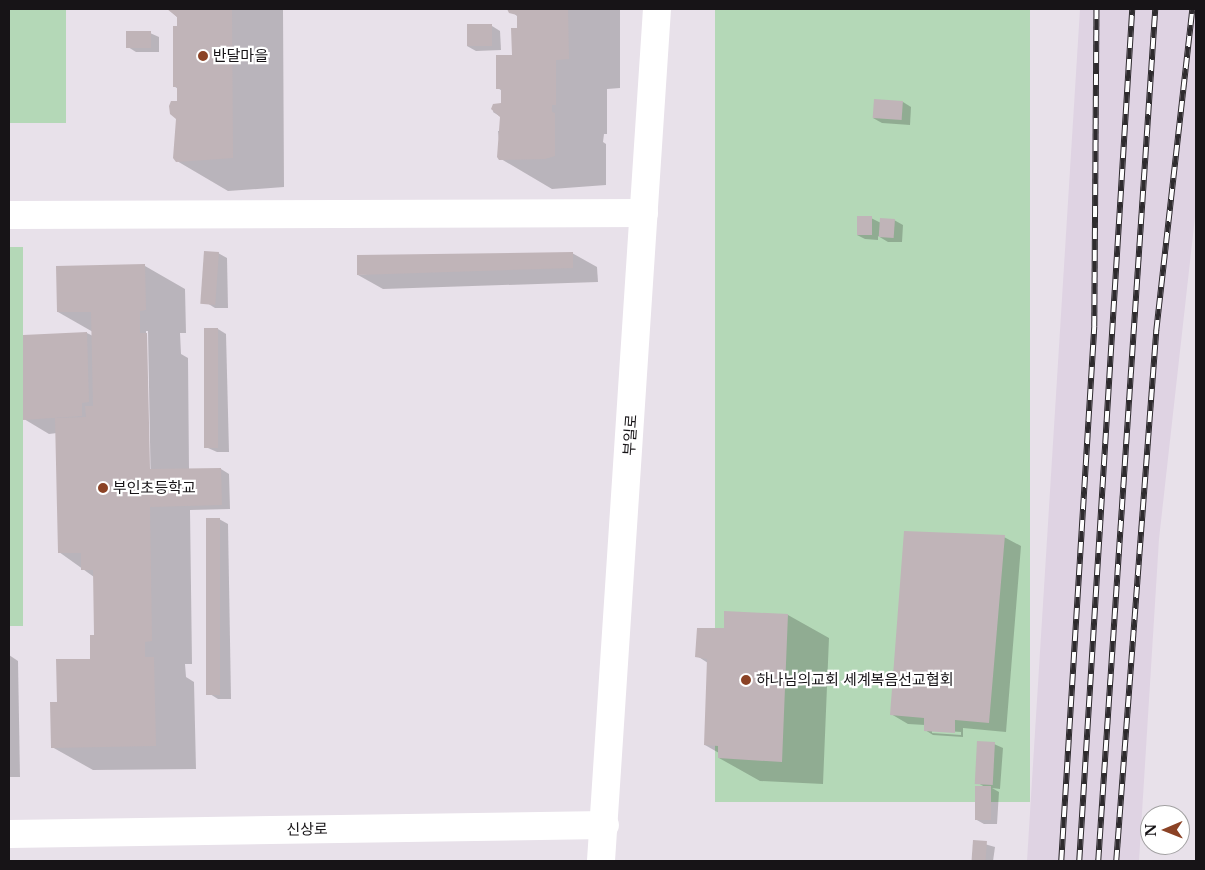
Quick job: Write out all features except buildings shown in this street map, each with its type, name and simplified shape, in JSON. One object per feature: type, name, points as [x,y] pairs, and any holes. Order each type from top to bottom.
[{"type":"street","name":"부일로","points":[[601,861],[605,825],[657,9]]},
{"type":"street","points":[[9,215],[644,213]]},
{"type":"street","name":"신상로","points":[[9,834],[605,825]]},
{"type":"shaded area","points":[[1080,9],[1196,9],[1196,208],[1159,539],[1142,805],[1140,805],[1139,861],[1027,861]]},
{"type":"green space","points":[[9,9],[66,9],[66,123],[9,123]]},
{"type":"green space","points":[[715,9],[1030,9],[1030,802],[715,802]]},
{"type":"green space","points":[[9,247],[23,247],[23,626],[9,626]]},
{"type":"railway","points":[[1061,861],[1094,327],[1096,9]]},
{"type":"railway","points":[[1079,861],[1132,9]]},
{"type":"railway","points":[[1098,861],[1155,9]]},
{"type":"railway","points":[[1116,861],[1156,331],[1192,9]]},
{"type":"place","name":"반달마을","points":[[203,56]]},
{"type":"place","name":"부인초등학교","points":[[103,488]]},
{"type":"place","name":"하나님의교회 세계복음선교협회","points":[[746,680]]}]
